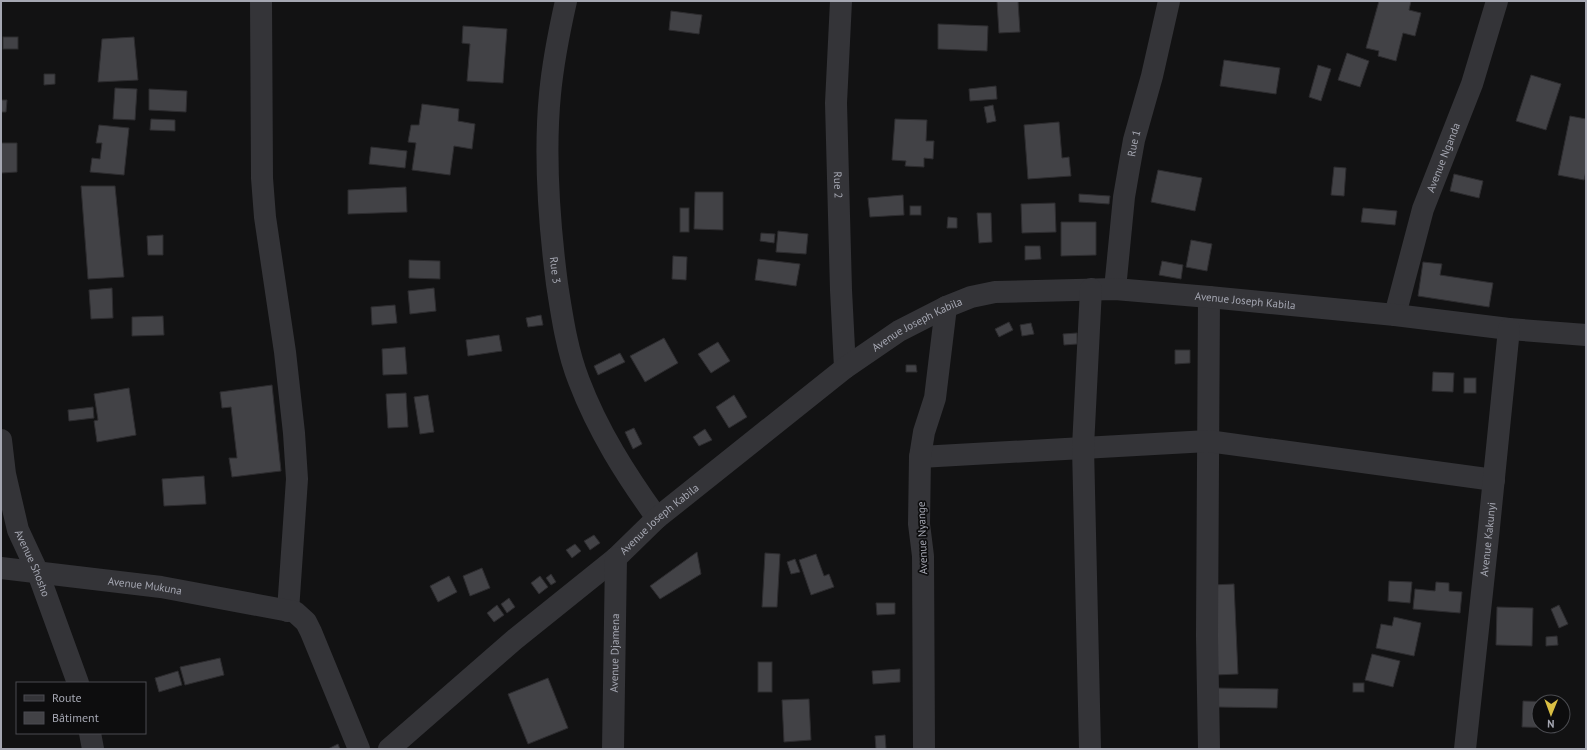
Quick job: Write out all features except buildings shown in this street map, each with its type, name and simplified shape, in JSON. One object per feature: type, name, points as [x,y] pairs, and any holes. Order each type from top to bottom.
[{"type":"street","points":[[261,1],[262,178],[265,216],[285,352],[294,433],[297,479],[288,611]]},
{"type":"street","name":"Rue 3","points":[[566,1],[557,41],[551,86],[548,133],[549,198],[554,257],[561,308],[570,353],[578,381],[602,432],[629,478],[657,518]]},
{"type":"street","name":"Rue 2","points":[[841,1],[836,103],[841,290],[845,368]]},
{"type":"street","name":"Rue 1","points":[[1115,289],[1124,197],[1134,140],[1152,76],[1169,1]]},
{"type":"street","name":"Avenue Nganda","points":[[1396,315],[1423,209],[1472,84],[1497,1]]},
{"type":"street","points":[[1090,749],[1083,447],[1091,289]]},
{"type":"street","name":"Avenue Joseph Kabila","points":[[389,749],[514,640],[616,558],[657,518],[845,368],[898,331],[946,307],[971,297],[995,292],[1115,289],[1209,296],[1396,315],[1509,330],[1586,335]]},
{"type":"street","points":[[1209,296],[1207,636],[1209,749]]},
{"type":"street","name":"Avenue Nyange","points":[[924,749],[923,556],[919,524],[920,457],[924,432],[935,398],[946,307]]},
{"type":"street","name":"Avenue Kakunyi","points":[[1465,749],[1509,330]]},
{"type":"street","name":"Avenue Shosho","points":[[1,440],[5,474],[18,530],[38,573],[78,682]]},
{"type":"street","points":[[920,457],[1208,440],[1494,480]]},
{"type":"street","name":"Avenue Djamena","points":[[613,749],[616,558]]},
{"type":"street","name":"Avenue Mukuna","points":[[1,568],[161,587],[295,612],[306,622],[359,749]]},
{"type":"street","points":[[90,734],[93,749]]}]
